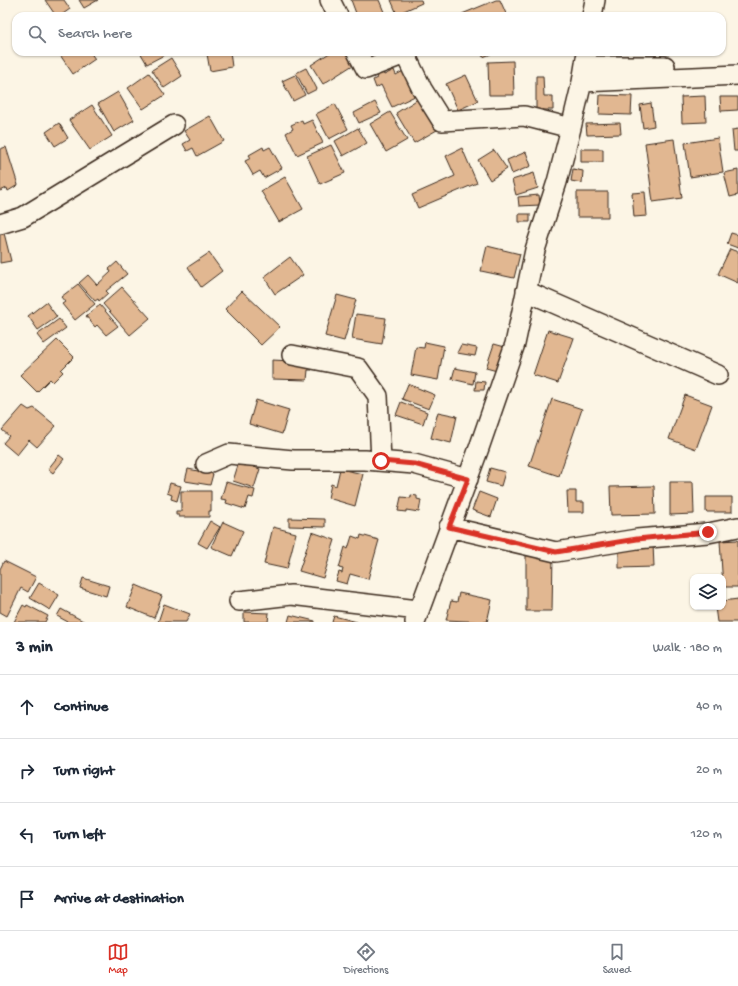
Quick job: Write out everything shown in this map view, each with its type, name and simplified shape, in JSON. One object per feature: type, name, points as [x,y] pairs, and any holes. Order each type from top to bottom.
[{"type":"street","points":[[330,0],[336,12]]},
{"type":"street","points":[[593,12],[595,0]]},
{"type":"street","points":[[359,56],[366,70],[400,56]]},
{"type":"street","points":[[406,56],[422,89],[442,122],[524,116],[571,128]]},
{"type":"street","points":[[585,67],[738,64]]},
{"type":"street","points":[[238,601],[291,595],[417,616],[468,479],[515,344],[535,250],[557,182],[585,67]]},
{"type":"street","points":[[585,67],[738,75]]},
{"type":"street","points":[[0,224],[23,217],[174,125]]},
{"type":"street","points":[[526,291],[718,375]]},
{"type":"street","points":[[292,355],[358,368],[378,396],[381,461]]},
{"type":"street","points":[[206,464],[228,454],[293,460],[381,461],[414,464],[468,479]]},
{"type":"street","points":[[449,527],[556,552],[637,539],[708,532],[738,526]]},
{"type":"building","points":[[45,0],[64,0],[70,9],[66,12],[53,12]]},
{"type":"building","points":[[79,0],[98,0],[84,8]]},
{"type":"building","points":[[351,0],[379,0],[384,12],[356,12]]},
{"type":"building","points":[[391,0],[421,0],[422,3],[402,12],[396,12]]},
{"type":"building","points":[[496,0],[500,0],[505,12],[467,12]]},
{"type":"building","points":[[61,56],[93,56],[95,59],[73,74]]},
{"type":"building","points":[[142,56],[162,56],[147,64]]},
{"type":"building","points":[[207,56],[231,56],[232,67],[210,71]]},
{"type":"building","points":[[325,56],[347,56],[353,65],[323,84],[311,65]]},
{"type":"building","points":[[171,58],[182,76],[164,88],[152,70]]},
{"type":"building","points":[[513,61],[514,95],[489,95],[488,62]]},
{"type":"building","points":[[306,68],[317,89],[307,94],[296,73]]},
{"type":"building","points":[[394,70],[396,75],[405,70],[417,95],[392,107],[381,85],[376,88],[373,80],[377,78],[375,74],[382,71],[384,75]]},
{"type":"building","points":[[149,73],[165,95],[143,109],[128,88]]},
{"type":"building","points":[[295,75],[305,95],[293,101],[282,81]]},
{"type":"building","points":[[466,75],[478,101],[458,110],[446,84]]},
{"type":"building","points":[[536,76],[543,76],[544,96],[553,96],[553,110],[536,110]]},
{"type":"building","points":[[118,92],[134,120],[114,132],[98,104]]},
{"type":"building","points":[[600,95],[632,96],[631,115],[599,114]]},
{"type":"building","points":[[705,96],[706,122],[682,123],[681,97]]},
{"type":"building","points":[[720,97],[738,97],[738,110],[721,111]]},
{"type":"building","points":[[418,99],[437,130],[414,143],[396,113]]},
{"type":"building","points":[[375,102],[381,113],[359,123],[354,113]]},
{"type":"building","points":[[651,103],[654,126],[643,128],[640,105]]},
{"type":"building","points":[[335,104],[348,129],[329,139],[316,114]]},
{"type":"building","points":[[92,105],[112,136],[90,150],[69,120]]},
{"type":"building","points":[[390,112],[407,140],[386,152],[370,124]]},
{"type":"building","points":[[210,116],[224,141],[197,156],[193,148],[187,151],[183,144],[190,140],[184,131]]},
{"type":"building","points":[[302,120],[303,124],[312,120],[323,143],[297,155],[286,133],[293,129],[291,125]]},
{"type":"building","points":[[59,123],[68,138],[55,146],[46,132]]},
{"type":"building","points":[[620,123],[621,134],[587,135],[586,124]]},
{"type":"building","points":[[358,128],[367,143],[343,156],[335,141]]},
{"type":"building","points":[[738,129],[738,151],[734,151],[732,130]]},
{"type":"building","points":[[718,138],[723,172],[690,177],[685,143]]},
{"type":"building","points":[[674,139],[682,198],[653,202],[645,143]]},
{"type":"building","points":[[331,145],[345,173],[320,184],[307,156]]},
{"type":"building","points":[[6,147],[18,185],[8,191],[7,188],[0,191],[0,149]]},
{"type":"building","points":[[263,147],[264,150],[270,147],[282,168],[264,178],[260,171],[253,175],[245,161],[251,158],[249,155]]},
{"type":"building","points":[[462,148],[477,183],[418,208],[412,195],[455,176],[446,156]]},
{"type":"building","points":[[581,149],[603,149],[603,162],[581,162]]},
{"type":"building","points":[[494,150],[507,169],[490,180],[478,160]]},
{"type":"building","points":[[526,152],[531,166],[512,174],[507,160]]},
{"type":"building","points":[[573,169],[583,171],[582,183],[571,181]]},
{"type":"building","points":[[738,170],[738,195],[730,197],[724,173]]},
{"type":"building","points":[[534,173],[538,188],[516,195],[512,180]]},
{"type":"building","points":[[285,177],[303,209],[279,222],[261,191]]},
{"type":"building","points":[[577,192],[608,192],[608,217],[577,217]]},
{"type":"building","points":[[645,192],[647,216],[634,217],[632,193]]},
{"type":"building","points":[[539,195],[540,205],[519,206],[518,197]]},
{"type":"building","points":[[519,214],[530,214],[530,222],[519,222]]},
{"type":"building","points":[[4,233],[11,261],[0,263],[0,234]]},
{"type":"building","points":[[731,233],[738,235],[738,248],[727,244]]},
{"type":"building","points":[[487,246],[520,254],[514,278],[481,271]]},
{"type":"building","points":[[730,249],[738,252],[738,283],[718,274]]},
{"type":"building","points":[[209,253],[222,271],[201,287],[188,267]]},
{"type":"building","points":[[290,257],[303,275],[275,294],[264,277]]},
{"type":"building","points":[[117,262],[127,274],[106,291],[108,293],[99,301],[98,299],[95,301],[79,283],[88,275],[97,285],[111,272],[109,269]]},
{"type":"building","points":[[78,284],[95,304],[75,320],[62,304],[65,302],[61,297]]},
{"type":"building","points":[[122,287],[150,318],[130,335],[103,304]]},
{"type":"building","points":[[242,291],[280,327],[261,345],[225,309]]},
{"type":"building","points":[[337,295],[356,300],[344,341],[325,336]]},
{"type":"building","points":[[46,302],[57,317],[38,330],[28,316]]},
{"type":"building","points":[[100,305],[118,326],[106,335],[97,325],[95,327],[86,316]]},
{"type":"building","points":[[356,314],[386,318],[382,344],[352,339]]},
{"type":"building","points":[[59,319],[66,328],[44,344],[37,335]]},
{"type":"building","points":[[548,330],[574,338],[558,383],[533,375]]},
{"type":"building","points":[[57,340],[74,357],[61,370],[63,372],[53,382],[50,379],[37,392],[20,375]]},
{"type":"building","points":[[425,342],[444,346],[438,380],[411,375],[416,347],[424,348]]},
{"type":"building","points":[[494,344],[505,347],[497,371],[486,368]]},
{"type":"building","points":[[461,345],[477,348],[475,356],[457,353]]},
{"type":"building","points":[[272,360],[313,362],[312,370],[308,370],[307,380],[272,379]]},
{"type":"building","points":[[455,368],[475,372],[473,384],[452,379]]},
{"type":"building","points":[[476,381],[485,382],[484,390],[475,390]]},
{"type":"building","points":[[408,384],[435,395],[429,409],[402,399]]},
{"type":"building","points":[[685,395],[712,405],[696,449],[669,439]]},
{"type":"building","points":[[552,399],[582,409],[559,476],[529,466]]},
{"type":"building","points":[[256,400],[289,410],[282,434],[249,424]]},
{"type":"building","points":[[401,402],[427,412],[423,424],[396,415]]},
{"type":"building","points":[[23,406],[29,410],[34,408],[56,426],[37,447],[29,440],[17,455],[3,443],[9,436],[2,430]]},
{"type":"building","points":[[438,412],[457,416],[451,443],[431,438]]},
{"type":"building","points":[[59,455],[64,459],[53,473],[48,469]]},
{"type":"building","points":[[239,462],[260,469],[254,488],[233,481]]},
{"type":"building","points":[[490,468],[505,472],[501,486],[486,482]]},
{"type":"building","points":[[188,469],[213,474],[210,485],[185,481]]},
{"type":"building","points":[[340,469],[363,474],[355,506],[328,498],[331,484],[336,486]]},
{"type":"building","points":[[226,482],[255,490],[253,498],[249,497],[245,509],[226,503],[227,500],[221,499]]},
{"type":"building","points":[[670,482],[693,482],[694,514],[670,515]]},
{"type":"building","points":[[170,483],[181,486],[177,501],[171,499],[172,495],[167,493]]},
{"type":"building","points":[[654,486],[655,514],[611,515],[610,487]]},
{"type":"building","points":[[181,491],[211,491],[211,511],[209,511],[209,517],[179,517],[179,515],[176,515],[176,511],[181,511]]},
{"type":"building","points":[[567,491],[576,491],[576,502],[584,502],[584,512],[568,512]]},
{"type":"building","points":[[479,492],[497,499],[491,517],[472,510]]},
{"type":"building","points":[[411,495],[417,496],[417,499],[421,500],[419,512],[406,510],[406,512],[398,511],[401,497],[411,498]]},
{"type":"building","points":[[706,497],[732,497],[732,512],[706,512]]},
{"type":"building","points":[[289,518],[325,519],[325,527],[289,526]]},
{"type":"building","points":[[210,521],[220,527],[207,548],[198,543]]},
{"type":"building","points":[[223,522],[243,531],[232,556],[211,547]]},
{"type":"building","points":[[273,527],[296,533],[287,569],[264,564]]},
{"type":"building","points":[[312,532],[335,540],[323,578],[299,571]]},
{"type":"building","points":[[361,535],[379,540],[368,579],[350,574],[347,584],[336,581],[339,572],[342,573],[343,569],[339,568],[345,547],[348,549],[352,536],[360,539]]},
{"type":"building","points":[[738,540],[738,587],[726,587],[726,574],[722,574],[720,541]]},
{"type":"building","points":[[653,544],[654,567],[619,568],[619,546]]},
{"type":"building","points":[[526,554],[553,554],[552,611],[526,611]]},
{"type":"building","points":[[4,561],[36,577],[28,592],[21,588],[7,616],[0,612],[0,569]]},
{"type":"building","points":[[83,578],[109,586],[106,596],[80,588]]},
{"type":"building","points":[[39,583],[59,595],[50,610],[30,598]]},
{"type":"building","points":[[136,585],[162,596],[154,618],[127,607]]},
{"type":"building","points":[[459,593],[492,600],[487,622],[446,620],[451,601],[457,602]]},
{"type":"building","points":[[738,599],[738,622],[717,622],[715,610],[726,610],[726,601]]},
{"type":"building","points":[[164,604],[190,614],[186,622],[158,622]]},
{"type":"building","points":[[23,605],[26,607],[27,605],[48,616],[45,622],[14,622]]},
{"type":"building","points":[[61,609],[85,622],[68,622],[57,616]]},
{"type":"building","points":[[244,612],[269,613],[268,622],[244,622]]},
{"type":"building","points":[[290,615],[315,621],[315,622],[288,622]]},
{"type":"building","points":[[334,616],[357,622],[332,622]]},
{"type":"route","points":[[381,461],[414,464],[468,479],[449,527],[556,552],[637,539],[708,532]]}]
